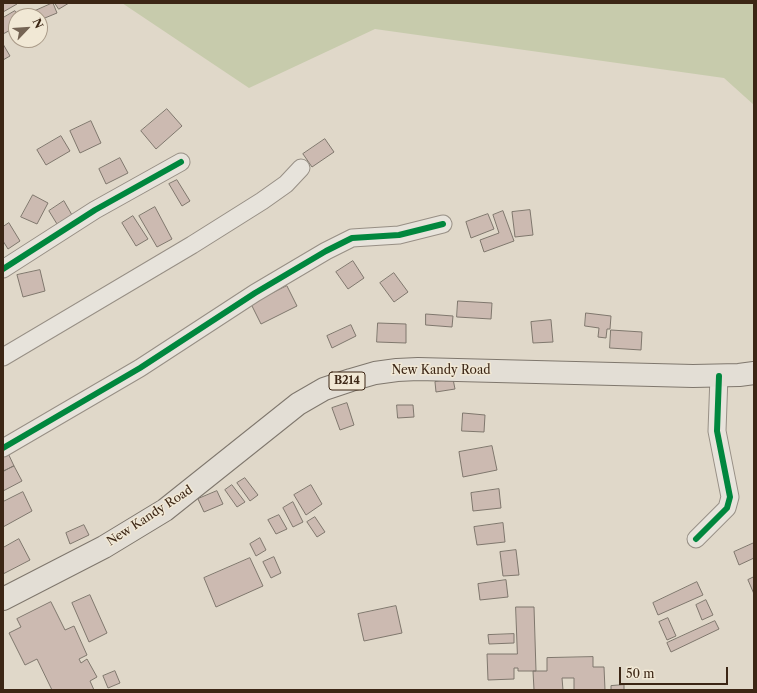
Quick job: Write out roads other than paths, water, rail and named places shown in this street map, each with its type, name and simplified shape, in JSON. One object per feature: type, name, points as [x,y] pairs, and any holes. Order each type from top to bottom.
[{"type":"main road","name":"New Kandy Road","points":[[3,599],[104,547],[165,510],[298,404],[324,389],[350,380],[382,372],[418,369],[693,376],[719,376],[754,373]]},
{"type":"street","points":[[3,269],[95,210],[181,162]]},
{"type":"street","points":[[3,357],[192,245],[262,201],[286,184],[301,168]]},
{"type":"street","points":[[3,448],[140,368],[255,293],[326,251],[352,238],[399,235],[444,224]]},
{"type":"street","points":[[696,539],[727,508],[730,497],[717,431],[719,376]]}]
